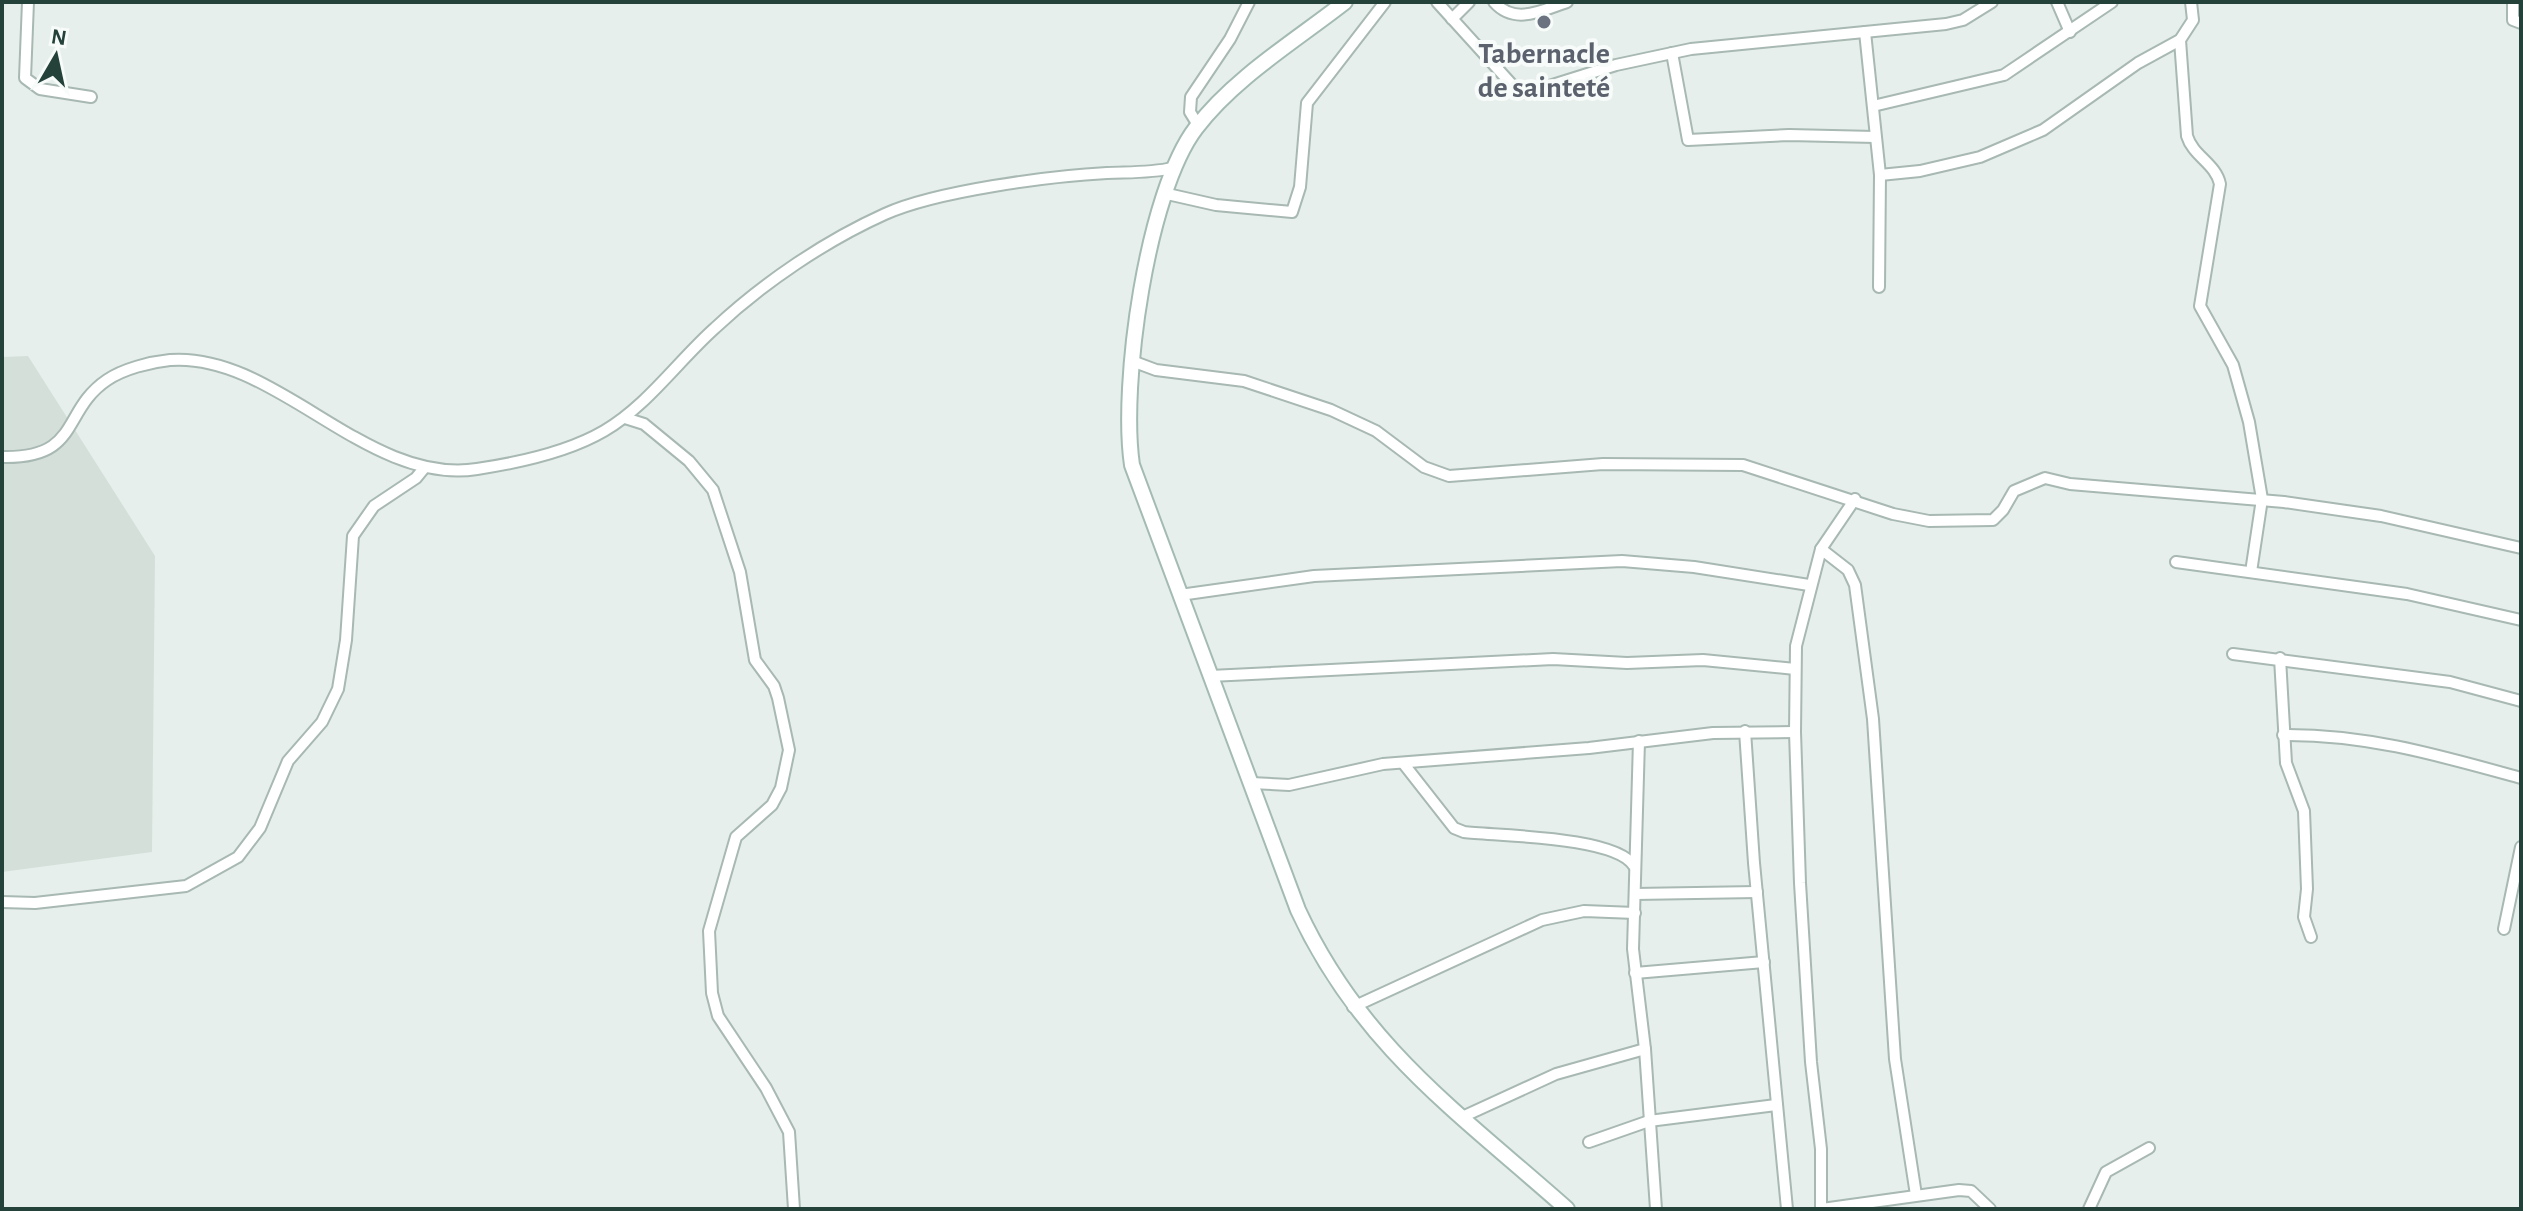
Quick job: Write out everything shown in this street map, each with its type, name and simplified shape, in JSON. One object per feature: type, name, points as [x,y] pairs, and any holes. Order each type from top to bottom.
[{"type":"main road","points":[[1345,2],[1232,90],[1198,125],[1182,147],[1163,193],[1132,361],[1127,415],[1132,465],[1303,920],[1325,965],[1353,1007],[1396,1058],[1460,1118],[1567,1209]]},
{"type":"street","points":[[28,2],[25,78],[40,89],[91,97]]},
{"type":"street","points":[[1198,125],[1190,112],[1191,97],[1230,39],[1249,2]]},
{"type":"street","points":[[1163,193],[1216,205],[1292,212],[1300,187],[1307,103],[1385,2]]},
{"type":"street","points":[[1437,2],[1515,88],[1527,93],[1578,75],[1672,53],[1963,20],[1992,2]]},
{"type":"street","points":[[1452,19],[1469,2]]},
{"type":"street","points":[[1494,2],[1509,12],[1529,16],[1567,2]]},
{"type":"street","points":[[2057,2],[2070,32]]},
{"type":"street","points":[[1873,106],[2004,75],[2112,2]]},
{"type":"street","points":[[1880,175],[1955,163],[2043,130],[2138,63],[2180,40],[2189,32],[2193,20],[2191,2]]},
{"type":"street","points":[[2513,2],[2513,20],[2521,23]]},
{"type":"street","points":[[1865,32],[1880,175],[1879,287]]},
{"type":"street","points":[[2180,40],[2187,136],[2190,145],[2219,177],[2220,184],[2201,297],[2201,314],[2228,352],[2239,379],[2262,499],[2251,572]]},
{"type":"street","points":[[1672,53],[1688,140],[1789,135],[1875,137]]},
{"type":"street","points":[[2,457],[30,457],[55,444],[105,381],[158,361],[177,360],[213,366],[264,386],[355,438],[425,467],[473,470],[500,464],[600,434],[625,418],[717,326],[756,294],[815,254],[887,213],[926,201],[1021,184],[1106,173],[1150,173],[1173,168]]},
{"type":"street","points":[[1132,361],[1156,370],[1244,381],[1331,410],[1376,431],[1424,467],[1449,476],[1603,464],[1743,465],[1910,518],[1959,521],[1999,517],[2014,491],[2045,478],[2070,484],[2262,499],[2381,516],[2521,548]]},
{"type":"street","points":[[640,403],[644,424]]},
{"type":"street","points":[[625,418],[644,424],[689,461],[713,490],[740,572],[752,652],[758,667],[774,686],[788,745],[778,796],[736,837],[709,931],[712,993],[718,1016],[766,1088],[789,1132],[794,1209]]},
{"type":"street","points":[[2,902],[35,903],[186,886],[238,857],[260,828],[288,761],[322,722],[338,689],[346,640],[353,536],[374,506],[416,478],[425,467]]},
{"type":"street","points":[[1855,499],[1821,549],[1809,585],[1796,646],[1795,732],[1809,1032],[1821,1149],[1822,1209],[1966,1190],[1977,1195],[1990,1209]]},
{"type":"street","points":[[1821,549],[1848,570],[1855,585],[1873,719],[1895,1059],[1916,1195]]},
{"type":"street","points":[[1180,595],[1314,576],[1622,561],[1694,567],[1809,585]]},
{"type":"street","points":[[2176,562],[2407,594],[2521,620]]},
{"type":"street","points":[[2233,654],[2450,682],[2521,701]]},
{"type":"street","points":[[2280,658],[2283,735],[2288,771],[2304,811],[2307,889],[2304,917],[2311,937]]},
{"type":"street","points":[[1210,676],[1553,659],[1627,663],[1703,660],[1795,669]]},
{"type":"street","points":[[1251,783],[1289,785],[1403,763],[1745,731],[1795,732]]},
{"type":"street","points":[[1745,731],[1787,1209]]},
{"type":"street","points":[[2283,735],[2344,737],[2395,744],[2521,778]]},
{"type":"street","points":[[1639,741],[1634,866],[1635,973],[1645,1049],[1656,1209]]},
{"type":"street","points":[[1403,763],[1454,828],[1475,834],[1528,835],[1573,842],[1621,855],[1634,866]]},
{"type":"street","points":[[2504,929],[2521,847]]},
{"type":"street","points":[[1635,894],[1757,892]]},
{"type":"street","points":[[1353,1007],[1542,920],[1584,911],[1635,913]]},
{"type":"street","points":[[1635,973],[1764,962]]},
{"type":"street","points":[[1460,1118],[1556,1074],[1645,1049]]},
{"type":"street","points":[[1589,1142],[1649,1121],[1776,1105]]},
{"type":"street","points":[[2089,1209],[2106,1172],[2149,1148]]},
{"type":"shaded area","points":[[28,356],[155,556],[152,852],[2,872],[2,357]]},
{"type":"place","name":"Tabernacle de sainteté","points":[[1544,22]]}]
